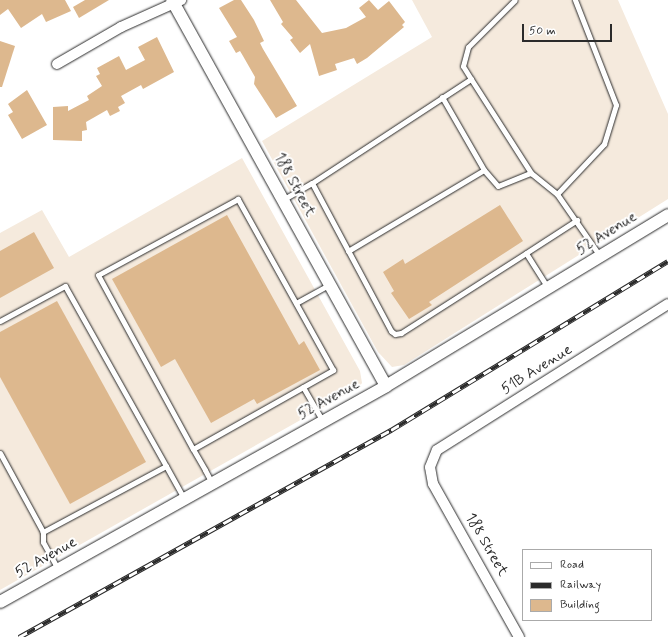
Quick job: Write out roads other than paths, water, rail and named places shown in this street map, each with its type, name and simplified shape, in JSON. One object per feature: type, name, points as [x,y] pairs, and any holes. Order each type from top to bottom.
[{"type":"street","points":[[57,64],[121,27],[176,1]]},
{"type":"street","name":"188 Street","points":[[176,1],[284,199],[328,285],[386,386]]},
{"type":"street","name":"52 Avenue","points":[[0,602],[386,386],[668,215]]},
{"type":"street","name":"51B Avenue","points":[[430,467],[437,450],[668,304]]},
{"type":"street","name":"188 Street","points":[[430,467],[432,484],[519,637]]},
{"type":"lane","points":[[515,0],[468,48],[463,66],[531,173],[558,194],[600,256]]},
{"type":"lane","points":[[558,194],[604,144],[616,104],[575,0]]},
{"type":"lane","points":[[284,199],[312,183],[471,79]]},
{"type":"lane","points":[[442,98],[484,170],[498,186],[531,173]]},
{"type":"lane","points":[[348,251],[484,170]]},
{"type":"lane","points":[[312,183],[391,331],[396,334],[402,333],[577,220]]},
{"type":"lane","points":[[193,449],[333,370],[238,199],[98,275],[193,449],[212,483]]},
{"type":"lane","points":[[526,253],[548,288]]},
{"type":"lane","points":[[296,303],[328,285]]},
{"type":"lane","points":[[0,321],[65,286],[184,499]]},
{"type":"lane","points":[[303,387],[323,422]]},
{"type":"lane","points":[[0,453],[43,532],[43,542],[58,570]]},
{"type":"lane","points":[[43,532],[166,466]]},
{"type":"railway","points":[[19,637],[391,430],[668,261]]}]
